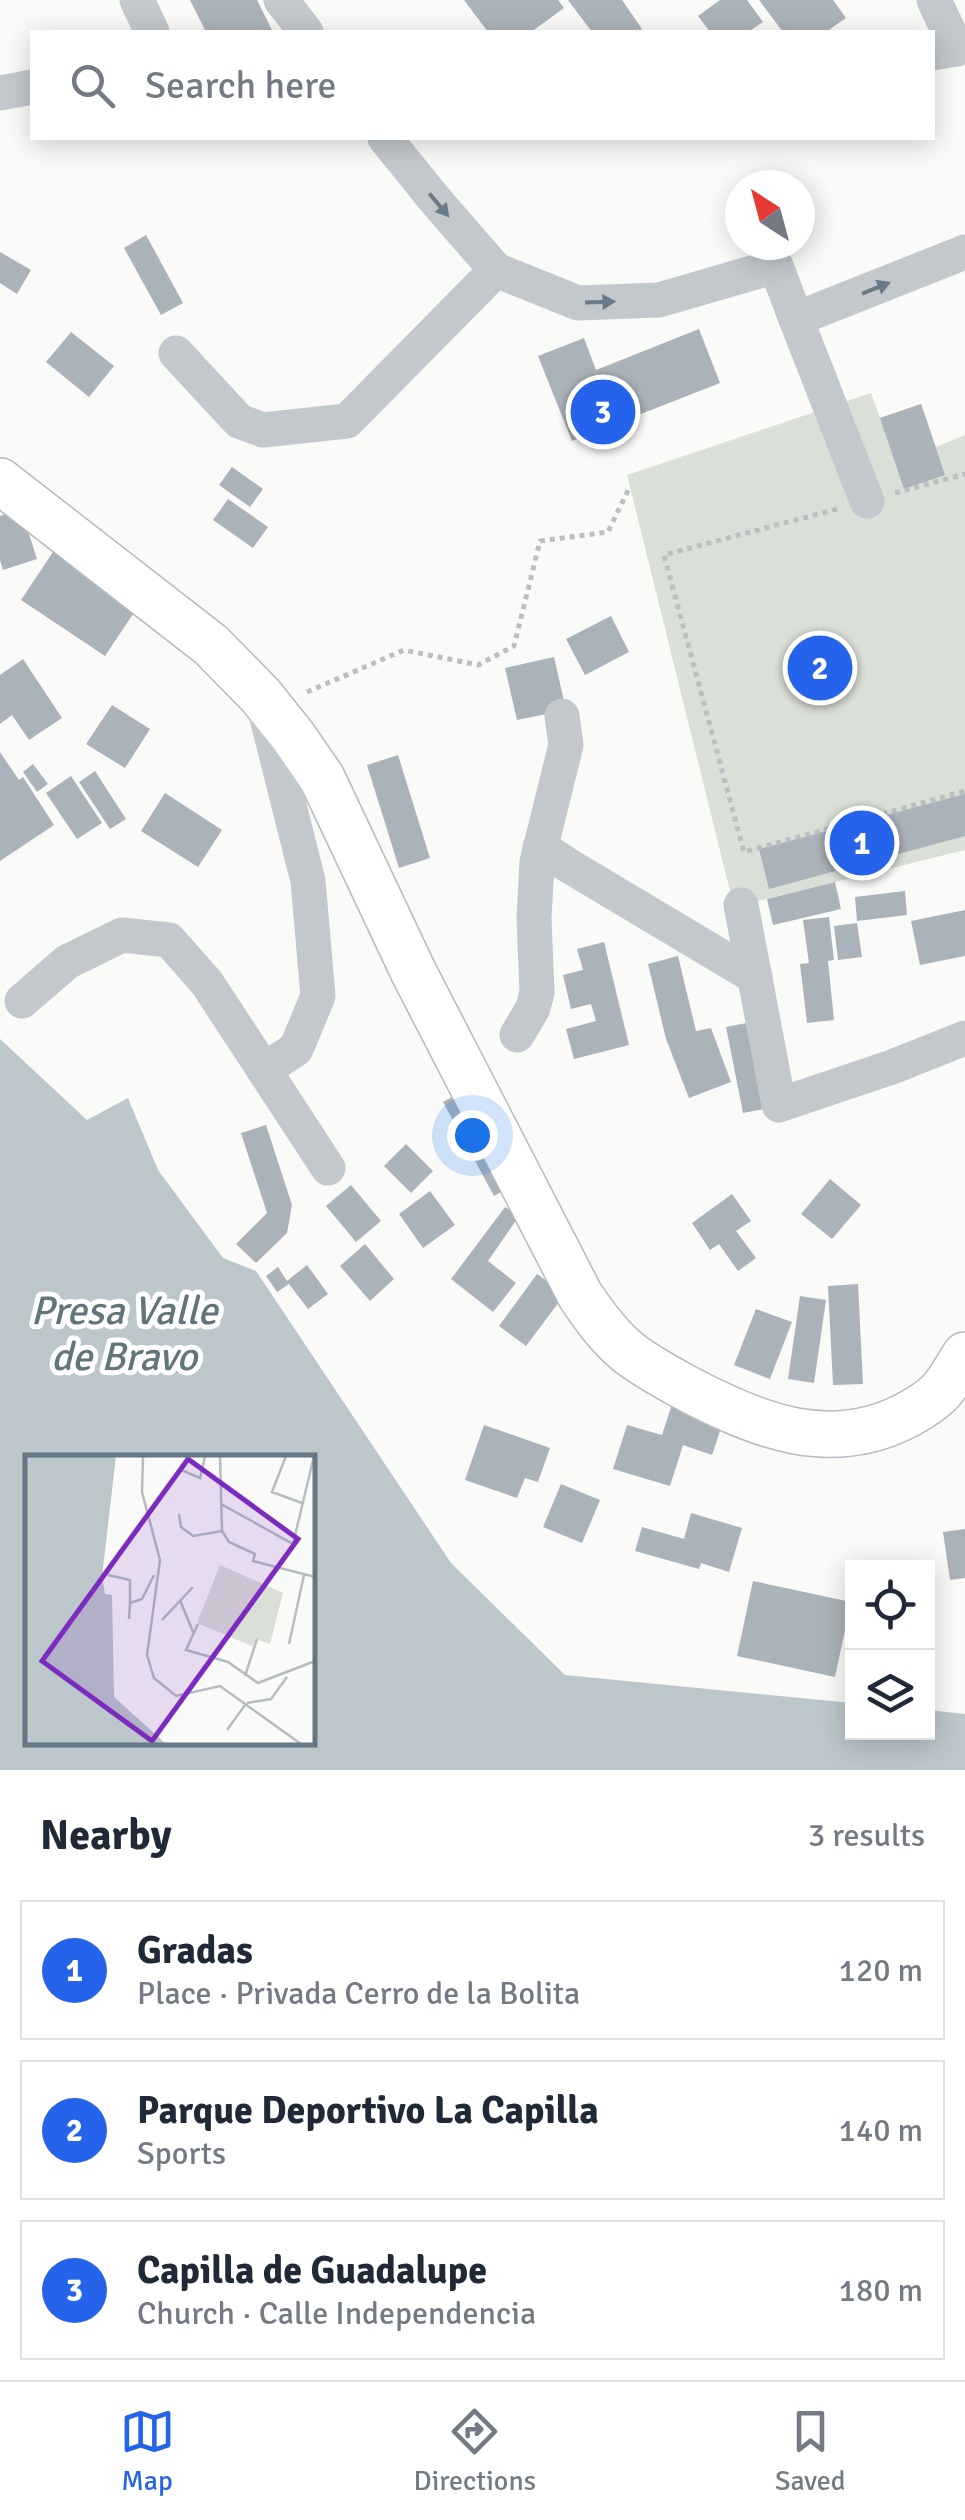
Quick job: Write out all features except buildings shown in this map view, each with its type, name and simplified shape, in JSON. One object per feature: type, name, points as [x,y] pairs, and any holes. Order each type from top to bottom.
[{"type":"main road","points":[[0,481],[184,622],[261,696],[293,736],[322,778],[413,970],[580,1294],[594,1316],[627,1351],[716,1404],[780,1429],[825,1436],[870,1430],[918,1409],[939,1393],[965,1355]]},
{"type":"street","points":[[137,0],[151,30]]},
{"type":"street","points":[[281,0],[304,30]]},
{"type":"street","points":[[934,0],[957,49],[935,53]]},
{"type":"street","points":[[0,93],[30,86]]},
{"type":"street","points":[[387,140],[502,272],[578,303],[659,300],[776,266],[808,326],[872,499]]},
{"type":"street","points":[[808,326],[965,252]]},
{"type":"street","points":[[176,353],[239,421],[263,430],[346,422],[502,272]]},
{"type":"street","points":[[261,696],[308,881],[318,996],[296,1049],[264,1070]]},
{"type":"street","points":[[517,1035],[533,1008],[537,992],[537,862],[566,745],[562,716]]},
{"type":"street","points":[[540,847],[755,977]]},
{"type":"street","points":[[741,906],[779,1106],[965,1038]]},
{"type":"street","points":[[22,1002],[67,962],[122,935],[169,940],[206,982],[328,1168]]},
{"type":"path","points":[[965,474],[664,556],[744,852],[965,791]]},
{"type":"path","points":[[307,692],[404,650],[478,666],[514,646],[540,541],[608,532],[630,486]]},
{"type":"shaded area","points":[[871,393],[880,418],[921,404],[936,447],[965,435],[965,850],[734,907],[627,475]]},
{"type":"water","name":"Presa Valle de Bravo","points":[[0,1039],[87,1120],[128,1098],[158,1170],[223,1258],[256,1271],[451,1563],[565,1675],[845,1702],[845,1740],[935,1740],[935,1711],[965,1714],[965,1770],[0,1770]]},
{"type":"place","name":"Capilla de Guadalupe","points":[[603,412]]},
{"type":"place","name":"Parque Deportivo La Capilla","points":[[820,668]]},
{"type":"place","name":"Gradas","points":[[862,843]]}]
